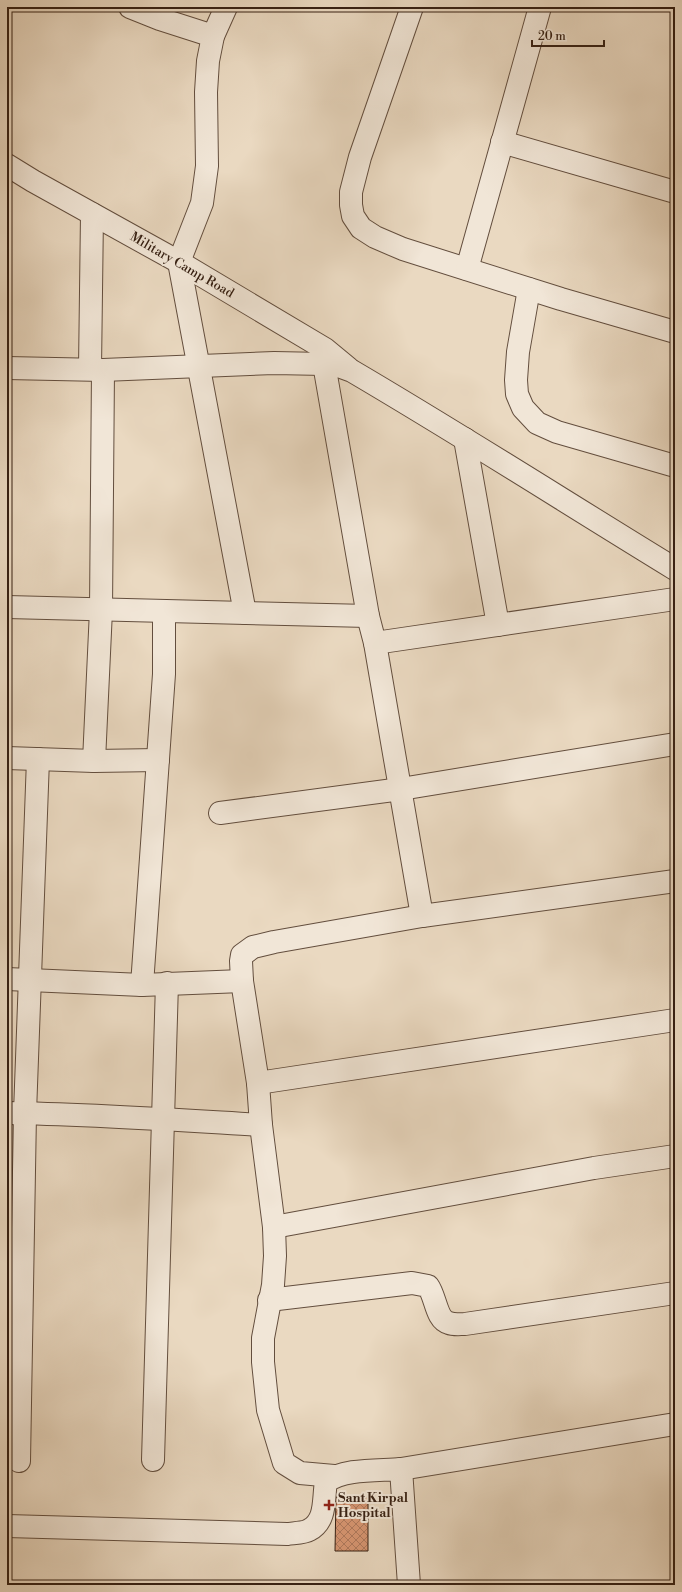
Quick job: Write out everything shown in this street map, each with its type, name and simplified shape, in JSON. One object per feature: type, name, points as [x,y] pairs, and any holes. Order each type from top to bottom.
[{"type":"street","points":[[130,7],[160,19],[213,36]]},
{"type":"street","points":[[226,7],[213,36],[208,61],[206,92],[207,166],[202,203],[179,262],[245,613]]},
{"type":"street","points":[[412,7],[360,157],[351,192],[353,216],[361,228],[375,237],[403,249],[529,289],[675,332]]},
{"type":"street","points":[[467,269],[540,7]]},
{"type":"street","points":[[502,142],[675,192]]},
{"type":"street","name":"Military Camp Road","points":[[7,165],[179,262],[325,349],[352,371]]},
{"type":"street","points":[[92,214],[101,610],[94,761]]},
{"type":"street","points":[[529,289],[518,352],[516,380],[517,394],[523,408],[536,423],[557,432],[675,466]]},
{"type":"street","points":[[7,368],[96,369],[274,363],[324,364],[340,367],[352,371],[465,439],[675,569]]},
{"type":"street","points":[[324,364],[368,616],[375,643],[401,789],[422,916]]},
{"type":"street","points":[[465,439],[498,624]]},
{"type":"street","points":[[375,643],[675,599]]},
{"type":"street","points":[[7,608],[368,616]]},
{"type":"street","points":[[142,985],[164,674],[164,612]]},
{"type":"street","points":[[220,813],[401,789],[675,744]]},
{"type":"street","points":[[7,758],[94,761],[158,760]]},
{"type":"street","points":[[19,1461],[15,1249],[16,1113],[31,980],[38,759]]},
{"type":"street","points":[[675,881],[422,916],[274,942],[253,947],[242,954],[241,961],[242,981],[258,1083],[274,1227],[274,1269],[264,1332],[262,1362],[268,1410],[284,1463],[300,1473],[334,1476],[359,1472],[401,1469],[675,1424]]},
{"type":"street","points":[[7,979],[142,985],[242,981]]},
{"type":"street","points":[[153,1460],[167,983]]},
{"type":"street","points":[[258,1083],[675,1020]]},
{"type":"street","points":[[16,1113],[108,1116],[262,1125]]},
{"type":"street","points":[[274,1227],[594,1168],[675,1156]]},
{"type":"street","points":[[269,1300],[412,1283],[421,1284],[428,1286],[433,1293],[437,1310],[442,1320],[450,1324],[465,1324],[675,1293]]},
{"type":"street","points":[[401,1469],[409,1585]]},
{"type":"street","points":[[7,1526],[288,1534],[308,1531],[319,1523],[322,1513],[326,1482],[334,1476]]},
{"type":"building","points":[[336,1497],[368,1497],[368,1551],[335,1551]]},
{"type":"place","name":"Sant Kirpal Hospital","points":[[329,1505]]}]
